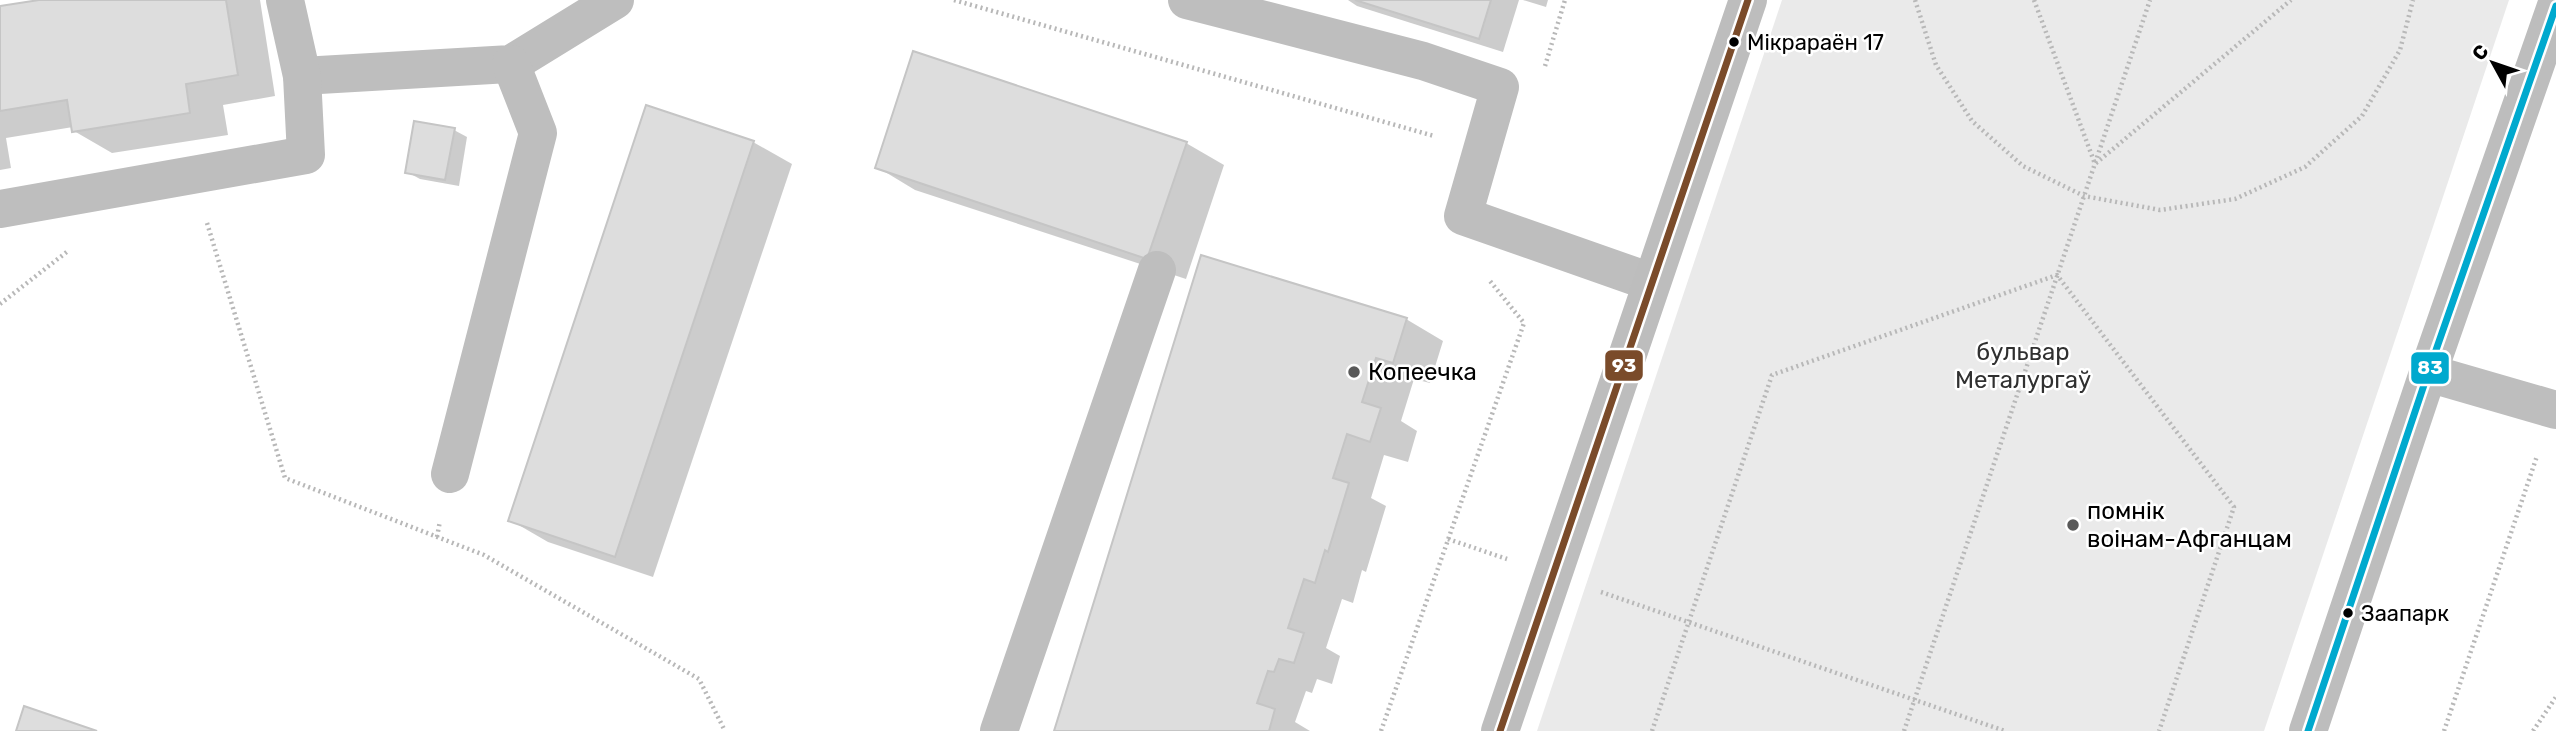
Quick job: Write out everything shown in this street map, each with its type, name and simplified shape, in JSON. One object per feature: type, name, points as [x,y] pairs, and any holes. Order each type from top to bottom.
[{"type":"main road","points":[[1500,731],[1551,574],[1748,0]]},
{"type":"main road","points":[[2308,731],[2428,373],[2556,6]]},
{"type":"lane","points":[[0,209],[306,155],[302,76],[285,0]]},
{"type":"lane","points":[[302,76],[511,64],[615,0]]},
{"type":"lane","points":[[1187,0],[1423,61],[1500,87],[1463,216],[1651,282]]},
{"type":"lane","points":[[450,474],[538,133],[511,64]]},
{"type":"lane","points":[[999,731],[1157,270]]},
{"type":"lane","points":[[2428,373],[2554,410]]},
{"type":"path","points":[[954,0],[1482,149]]},
{"type":"path","points":[[1544,66],[1565,0]]},
{"type":"path","points":[[1914,0],[1936,65],[1972,121],[2023,166],[2084,196],[2160,209],[2235,200],[2305,167],[2362,116],[2400,50],[2413,0]]},
{"type":"path","points":[[2034,0],[2095,164]]},
{"type":"path","points":[[1904,731],[2150,0]]},
{"type":"path","points":[[2095,164],[2291,0]]},
{"type":"path","points":[[1381,731],[1524,323],[1480,269],[1494,225]]},
{"type":"path","points":[[1651,731],[1772,375],[2057,275]]},
{"type":"path","points":[[2057,275],[2234,507],[2159,731]]},
{"type":"path","points":[[2444,731],[2554,410]]},
{"type":"path","points":[[1448,539],[2005,731]]},
{"type":"path","points":[[2533,731],[2556,697]]},
{"type":"green space","name":"бульвар Металургаў","points":[[1782,0],[2509,0],[2264,731],[1537,731]]},
{"type":"building","points":[[39,0],[226,0],[238,75],[186,84],[190,113],[72,132],[67,100],[0,111],[0,6]]},
{"type":"building","points":[[1355,0],[1491,0],[1479,39]]},
{"type":"building","points":[[913,51],[1187,142],[1147,259],[875,168]]},
{"type":"building","points":[[646,105],[754,141],[615,557],[508,521]]},
{"type":"building","points":[[414,121],[455,128],[445,180],[405,173]]},
{"type":"building","points":[[1201,255],[1407,318],[1393,363],[1376,358],[1362,402],[1381,408],[1370,442],[1347,434],[1333,478],[1349,483],[1328,552],[1325,550],[1315,583],[1304,579],[1288,628],[1304,633],[1294,663],[1279,659],[1274,672],[1268,671],[1257,703],[1275,709],[1269,731],[1054,731]]},
{"type":"building","points":[[24,706],[97,731],[16,731]]},
{"type":"transit line","name":"93","points":[[1500,731],[1748,0]]},
{"type":"transit line","name":"83","points":[[2308,731],[2428,373],[2556,6]]},
{"type":"place","name":"Мікрараён 17","points":[[1734,42]]},
{"type":"place","name":"Копеечка","points":[[1354,372]]},
{"type":"place","name":"помнік воінам-Афганцам","points":[[2073,525]]},
{"type":"place","name":"Заапарк","points":[[2348,613]]}]
